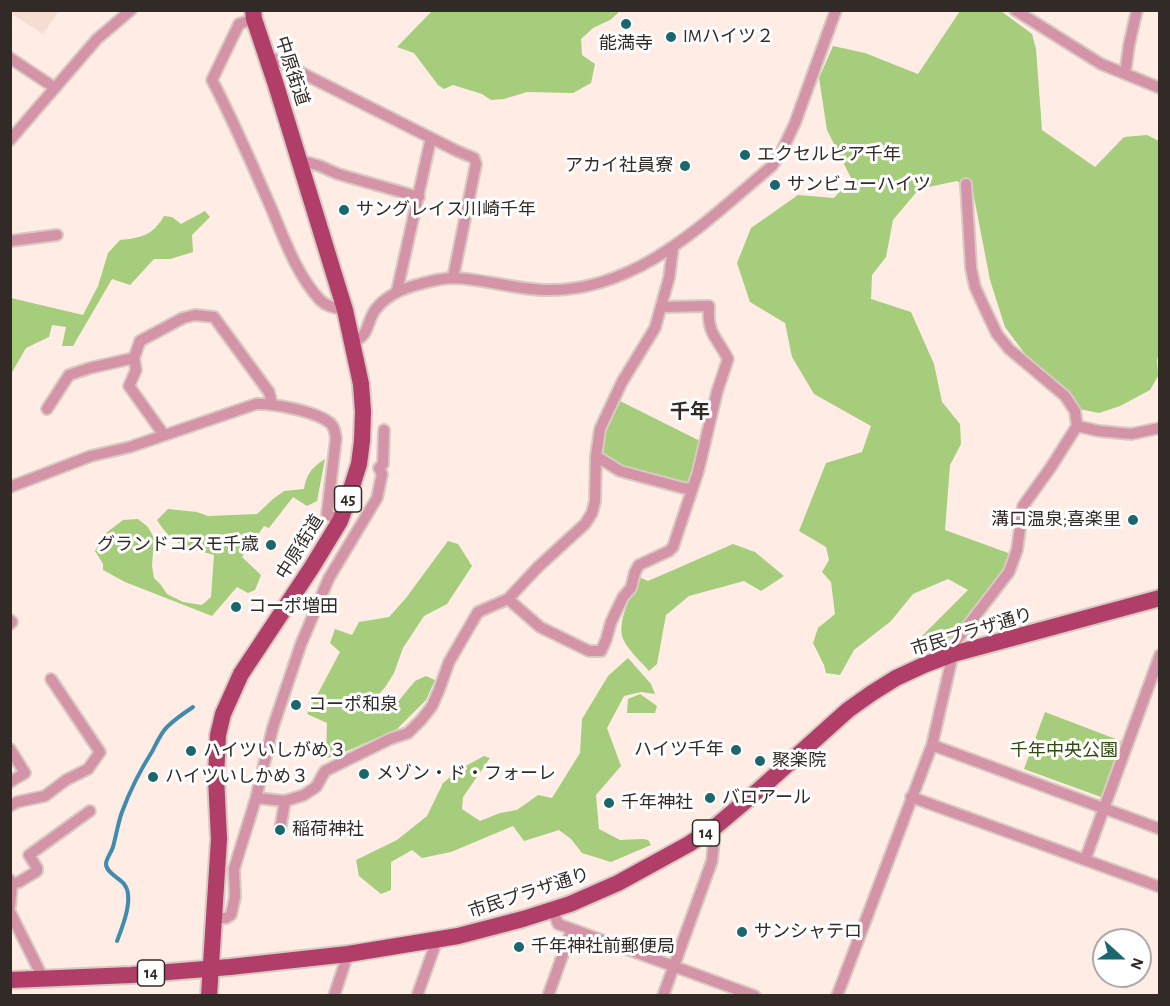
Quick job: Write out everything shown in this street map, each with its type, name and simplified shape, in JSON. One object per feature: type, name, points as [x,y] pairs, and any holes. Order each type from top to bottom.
[{"type":"main road","name":"中原街道","points":[[209,996],[219,839],[216,777],[218,735],[223,714],[241,674],[312,567],[340,520],[360,464],[363,412],[361,384],[345,310],[254,15]]},
{"type":"main road","name":"市民プラザ通り","points":[[10,980],[210,969],[348,954],[487,929],[553,910],[590,897],[618,883],[715,827],[848,710],[896,678],[952,654],[1160,598]]},
{"type":"street","points":[[10,140],[97,39],[131,10]]},
{"type":"street","points":[[353,342],[361,339],[376,309],[397,291],[436,279],[453,278],[543,290],[574,288],[606,281],[633,270],[673,248],[772,166],[781,153],[795,123],[836,10]]},
{"type":"street","points":[[1015,10],[1101,64],[1160,88]]},
{"type":"street","points":[[1125,74],[1137,10]]},
{"type":"street","points":[[254,15],[239,24],[212,80],[306,284],[322,302],[345,310]]},
{"type":"street","points":[[267,55],[474,158],[476,164],[453,278]]},
{"type":"street","points":[[10,58],[55,88]]},
{"type":"street","points":[[397,291],[431,138]]},
{"type":"street","points":[[299,160],[338,174],[419,197]]},
{"type":"street","points":[[837,996],[932,745],[956,641],[1009,572],[1017,550],[1023,506],[1077,426],[1075,411],[1065,396],[1009,349],[997,334],[986,311],[975,287],[971,268],[966,184]]},
{"type":"street","points":[[10,241],[57,235]]},
{"type":"street","points":[[256,798],[285,801],[304,795],[316,787],[325,771],[390,739],[408,733],[432,706],[448,662],[478,612],[508,599],[538,567],[585,524],[592,513],[595,501],[596,456],[600,429],[622,382],[655,328],[669,278],[673,248]]},
{"type":"street","points":[[508,599],[540,627],[589,651],[601,651],[611,622],[623,597],[631,588],[639,565],[669,551],[672,547],[698,472],[717,392],[728,359],[711,332],[708,320],[709,306],[662,307]]},
{"type":"street","points":[[164,435],[129,386],[136,370],[134,358],[140,340],[183,318],[195,315],[214,317],[269,392],[272,404]]},
{"type":"street","points":[[47,409],[69,375],[134,358]]},
{"type":"street","points":[[10,487],[90,456],[130,447],[256,404],[272,404],[321,417],[335,430],[327,514],[340,520]]},
{"type":"street","points":[[1077,426],[1123,434],[1160,428]]},
{"type":"street","points":[[379,468],[382,464],[384,430]]},
{"type":"street","points":[[596,456],[620,471],[692,489]]},
{"type":"street","points":[[360,464],[379,468]]},
{"type":"street","points":[[215,918],[226,918],[231,915],[235,897],[234,869],[256,798],[273,727],[301,644],[329,578],[378,498],[382,474],[379,468]]},
{"type":"street","points":[[1085,860],[1160,655]]},
{"type":"street","points":[[10,806],[17,802],[45,796],[66,780],[88,769],[100,752],[51,679]]},
{"type":"street","points":[[932,745],[1160,829]]},
{"type":"street","points":[[10,749],[25,773],[10,782]]},
{"type":"street","points":[[911,796],[1160,887]]},
{"type":"street","points":[[280,830],[285,801]]},
{"type":"street","points":[[10,906],[11,882],[19,882],[37,871],[29,855],[90,811]]},
{"type":"street","points":[[663,996],[712,861],[715,827]]},
{"type":"street","points":[[553,910],[558,924],[755,996]]},
{"type":"street","points":[[10,912],[43,978]]},
{"type":"street","points":[[548,996],[572,929]]},
{"type":"street","points":[[417,996],[437,939]]},
{"type":"street","points":[[334,996],[348,954]]},
{"type":"shaded area","points":[[14,10],[59,11],[43,34],[12,14]]},
{"type":"green space","points":[[432,11],[618,11],[618,13],[610,20],[593,28],[581,39],[582,55],[595,64],[591,83],[573,93],[527,92],[504,99],[491,100],[482,94],[453,85],[444,89],[438,85],[414,53],[397,47]]},
{"type":"green space","points":[[960,11],[1001,11],[1032,34],[1036,49],[1042,130],[1095,167],[1124,137],[1147,135],[1159,141],[1160,349],[1157,360],[1158,376],[1150,390],[1120,406],[1099,413],[1079,409],[1063,386],[1025,354],[1005,327],[990,280],[973,192],[957,181],[919,189],[893,220],[886,257],[872,275],[871,299],[911,312],[934,364],[942,402],[960,424],[961,444],[950,465],[945,530],[1011,554],[992,590],[952,637],[920,651],[922,636],[968,590],[948,579],[913,594],[891,621],[854,650],[840,675],[826,673],[813,643],[818,628],[835,614],[831,582],[822,572],[829,560],[826,547],[799,531],[826,463],[862,452],[871,426],[814,394],[792,357],[785,323],[750,302],[737,263],[751,228],[798,195],[834,198],[851,178],[827,130],[819,78],[833,46],[865,53],[918,74]]},
{"type":"green space","points":[[205,211],[210,217],[192,235],[193,252],[170,259],[154,259],[130,285],[112,279],[73,346],[62,346],[66,327],[52,325],[49,337],[26,348],[11,374],[11,298],[83,315],[98,286],[108,253],[120,240],[146,234],[156,227],[164,216],[172,217],[181,224]]},
{"type":"green space","points":[[618,400],[700,441],[689,482],[684,484],[621,467],[601,454],[604,431]]},
{"type":"green space","points":[[325,459],[317,501],[307,506],[293,497],[269,528],[264,526],[242,557],[261,575],[255,590],[248,593],[237,587],[212,616],[125,582],[103,570],[103,564],[95,551],[106,533],[123,520],[138,519],[148,527],[154,538],[152,566],[154,578],[167,594],[183,602],[202,605],[211,597],[214,555],[181,544],[163,529],[157,520],[168,509],[197,512],[208,516],[257,514],[284,491],[304,489],[310,472]]},
{"type":"green space","points":[[448,541],[458,544],[472,566],[447,604],[424,616],[403,648],[394,673],[374,700],[385,704],[396,704],[415,681],[426,676],[435,680],[426,700],[397,729],[336,756],[326,758],[327,723],[307,714],[340,652],[330,643],[335,629],[352,635],[359,622],[389,617]]},
{"type":"green space","points":[[733,544],[755,552],[784,576],[761,591],[744,581],[689,596],[666,615],[657,664],[649,671],[629,649],[622,634],[623,618],[639,577],[648,581]]},
{"type":"green space","points":[[628,658],[651,684],[655,694],[641,692],[624,696],[607,728],[621,766],[596,795],[599,829],[620,840],[643,839],[648,840],[651,845],[611,862],[582,853],[571,839],[559,830],[524,841],[513,826],[451,852],[422,858],[412,850],[391,862],[391,890],[381,894],[359,876],[356,860],[397,840],[427,816],[443,783],[460,769],[484,756],[490,758],[463,797],[462,809],[480,821],[500,813],[517,810],[538,795],[552,798],[580,753],[582,719],[608,676]]},
{"type":"green space","points":[[640,694],[657,706],[655,713],[627,713],[628,699]]},
{"type":"green space","name":"千年中央公園","points":[[1045,712],[1121,741],[1101,797],[1024,769]]},
{"type":"waterway","points":[[117,941],[128,897],[124,884],[108,870],[106,864],[121,816],[136,780],[163,732],[173,721],[193,707]]},
{"type":"place","name":"能満寺","points":[[626,24]]},
{"type":"place","name":"IMハイツ２","points":[[671,37]]},
{"type":"place","name":"エクセルピア千年","points":[[745,155]]},
{"type":"place","name":"アカイ社員寮","points":[[685,166]]},
{"type":"place","name":"サンビューハイツ","points":[[775,185]]},
{"type":"place","name":"サングレイス川崎千年","points":[[344,210]]},
{"type":"place","name":"溝口温泉;喜楽里","points":[[1133,520]]},
{"type":"place","name":"グランドコスモ千歳","points":[[271,545]]},
{"type":"place","name":"コーポ増田","points":[[236,607]]},
{"type":"place","name":"コーポ和泉","points":[[296,705]]},
{"type":"place","name":"ハイツ千年","points":[[736,750]]},
{"type":"place","name":"ハイツいしがめ３","points":[[191,751]]},
{"type":"place","name":"聚楽院","points":[[760,761]]},
{"type":"place","name":"メゾン・ド・フォーレ","points":[[364,774]]},
{"type":"place","name":"ハイツいしかめ３","points":[[153,777]]},
{"type":"place","name":"バロアール","points":[[710,798]]},
{"type":"place","name":"千年神社","points":[[609,803]]},
{"type":"place","name":"稲荷神社","points":[[280,830]]},
{"type":"place","name":"サンシャテロ","points":[[742,932]]},
{"type":"place","name":"千年神社前郵便局","points":[[519,947]]},
{"type":"district","name":"千年","points":[[690,412]]}]
